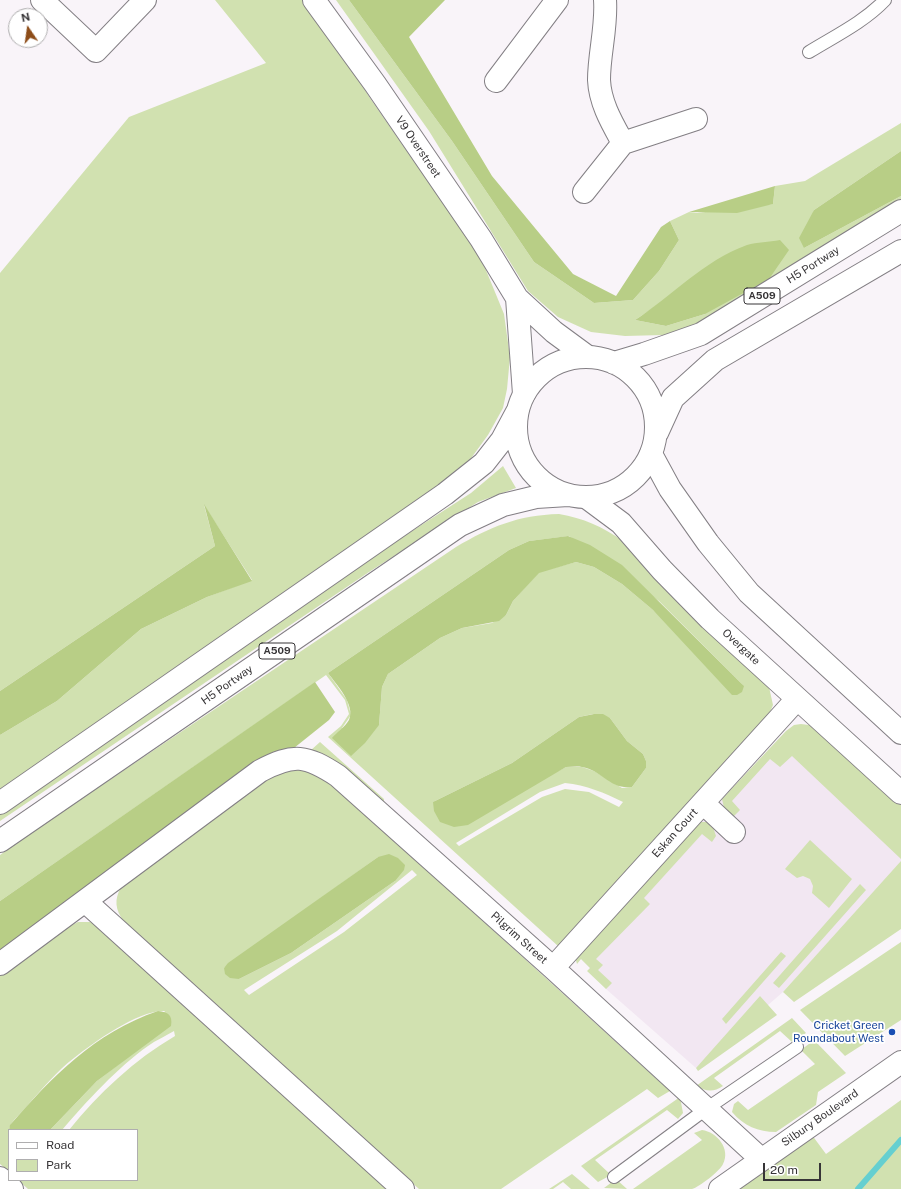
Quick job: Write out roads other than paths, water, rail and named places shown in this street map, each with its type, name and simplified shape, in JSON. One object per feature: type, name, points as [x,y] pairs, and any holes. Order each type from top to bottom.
[{"type":"street","points":[[42,0],[96,51],[145,0]]},
{"type":"street","name":"V9 Overstreet","points":[[314,0],[375,84],[481,239],[517,298],[554,332],[588,357]]},
{"type":"street","points":[[496,81],[556,0]]},
{"type":"street","points":[[605,0],[606,20],[599,80],[605,111],[623,143]]},
{"type":"street","points":[[584,192],[623,143],[696,119]]},
{"type":"street","name":"H5 Portway","points":[[614,363],[701,334],[901,211]]},
{"type":"street","name":"A509","points":[[577,496],[606,494],[624,485],[640,472],[673,398],[715,360],[901,252]]},
{"type":"street","name":"V9 Overstreet","points":[[517,298],[520,403]]},
{"type":"street","name":"A509","points":[[0,803],[445,494],[484,463],[502,440],[520,403],[535,379],[550,366],[569,359],[588,357],[614,363],[633,375],[647,392],[655,413],[653,445]]},
{"type":"street","points":[[520,403],[516,434],[521,454],[532,472],[548,486],[577,496]]},
{"type":"street","points":[[653,445],[670,489],[708,543],[749,594],[901,732]]},
{"type":"street","name":"H5 Portway","points":[[0,841],[460,525],[503,505],[536,497],[577,496]]},
{"type":"street","name":"Overgate","points":[[577,496],[621,523],[662,570],[710,619],[901,793]]},
{"type":"street","name":"Eskan Court","points":[[553,968],[797,699]]},
{"type":"street","name":"Pilgrim Street","points":[[0,964],[86,902],[260,772],[277,762],[294,758],[309,760],[328,770],[553,968],[761,1159]]},
{"type":"street","points":[[703,803],[734,832]]},
{"type":"street","points":[[86,902],[403,1189]]},
{"type":"street","name":"Silbury Boulevard","points":[[720,1189],[901,1062]]},
{"type":"street","points":[[0,1178],[12,1189]]},
{"type":"lane","points":[[809,52],[854,24],[878,7],[885,0]]},
{"type":"lane","points":[[614,1177],[706,1109],[797,1047]]},
{"type":"waterway","points":[[858,1189],[901,1140]]},
{"type":"place","name":"Cricket Green Roundabout West","points":[[892,1032]]}]
